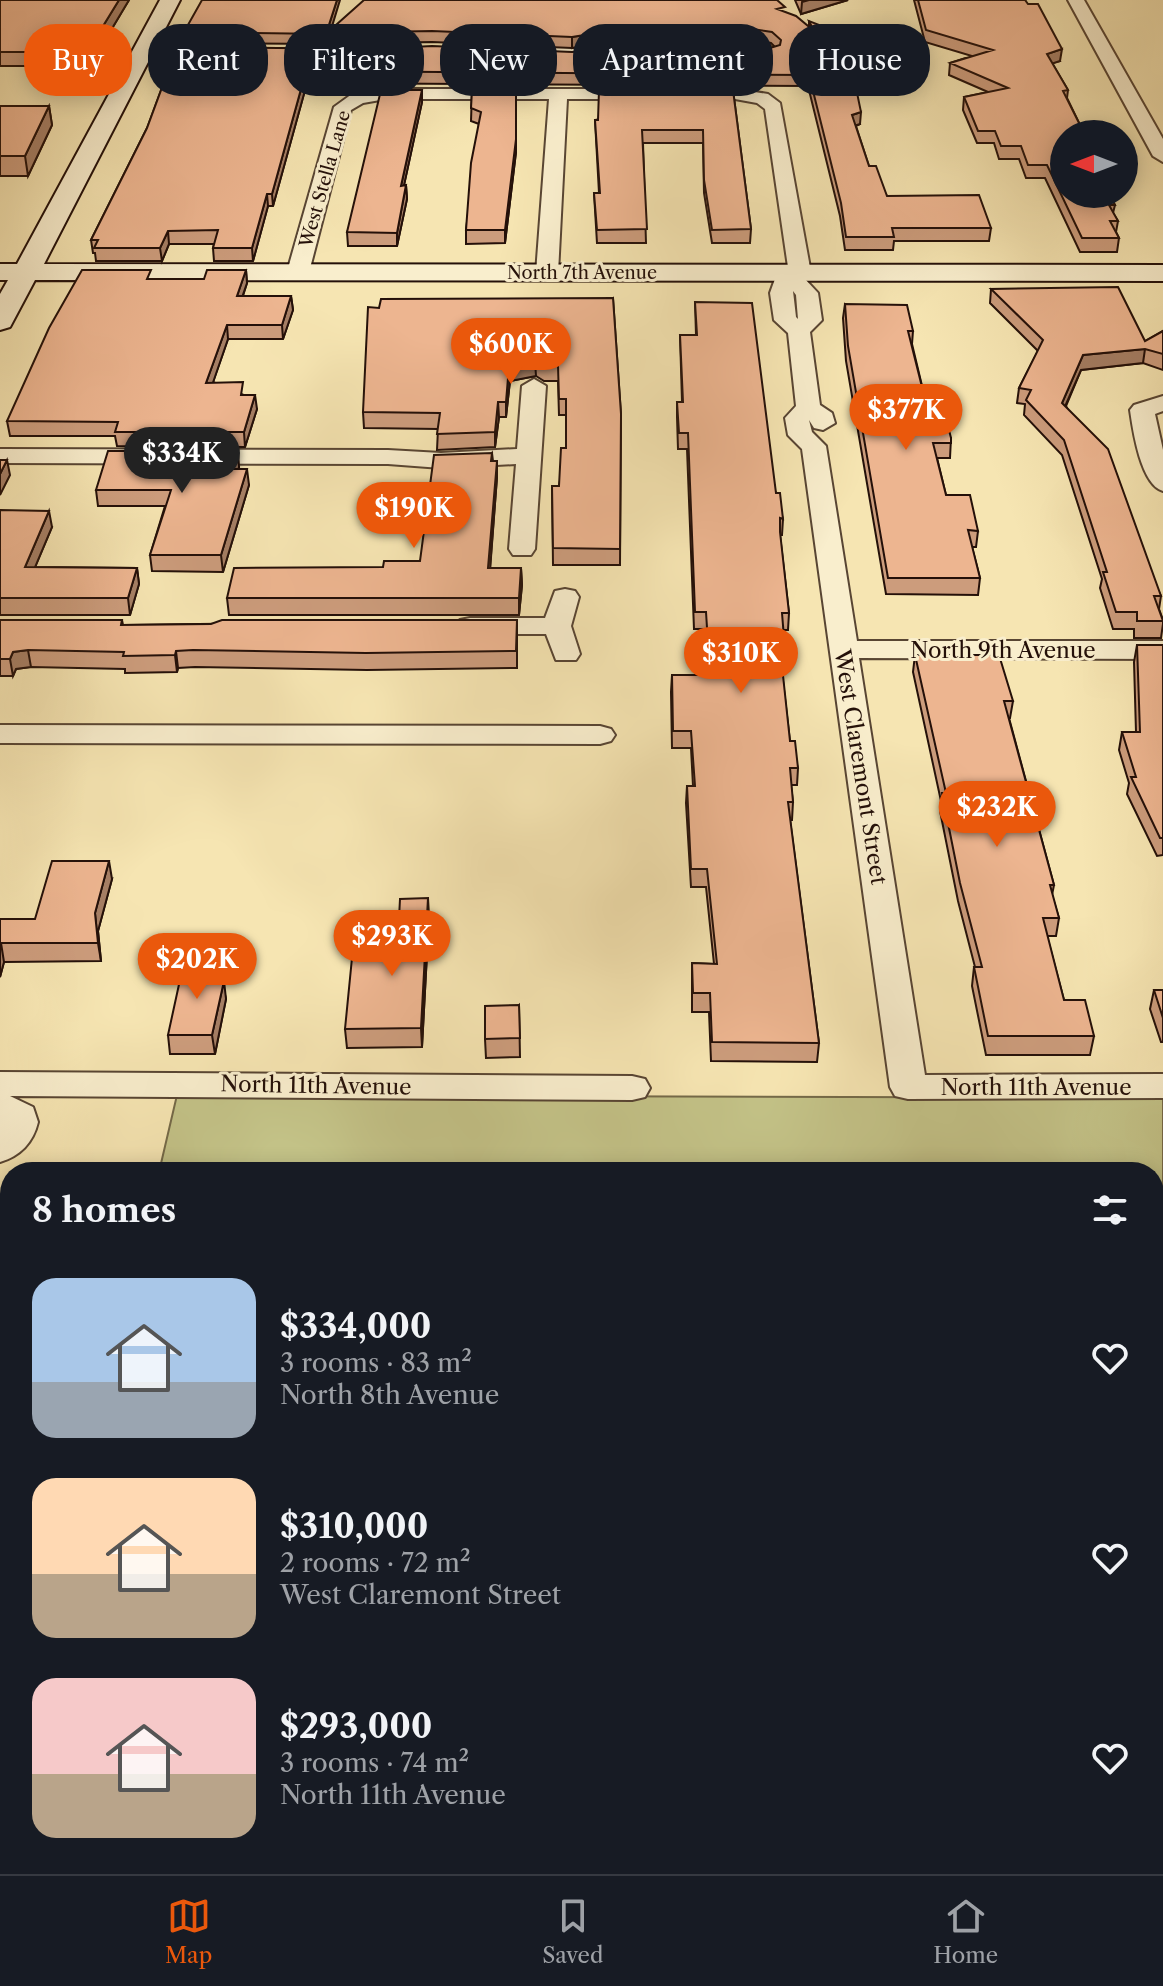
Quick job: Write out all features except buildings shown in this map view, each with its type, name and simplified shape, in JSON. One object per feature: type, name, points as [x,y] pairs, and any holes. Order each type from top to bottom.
[{"type":"main road","points":[[0,321],[14,272],[170,0]]},
{"type":"main road","name":"North 7th Avenue","points":[[14,272],[1163,273]]},
{"type":"street","points":[[1076,0],[1163,156]]},
{"type":"street","points":[[142,53],[148,53]]},
{"type":"street","points":[[547,273],[558,94]]},
{"type":"street","name":"West Claremont Street","points":[[558,94],[755,96],[774,107],[794,273],[781,293],[798,319],[808,408],[797,418],[800,435],[814,446],[908,1087]]},
{"type":"street","name":"West Stella Lane","points":[[298,272],[343,107],[363,97],[558,94]]},
{"type":"street","points":[[522,549],[534,386]]},
{"type":"street","points":[[1163,403],[1142,410],[1146,437],[1163,483]]},
{"type":"street","points":[[0,456],[388,457],[451,462],[467,456],[529,456]]},
{"type":"street","points":[[565,597],[557,626],[566,654]]},
{"type":"street","points":[[448,626],[557,626]]},
{"type":"street","name":"North 9th Avenue","points":[[842,649],[1163,650]]},
{"type":"street","points":[[0,734],[600,735]]},
{"type":"street","name":"North 11th Avenue","points":[[0,1084],[632,1088]]},
{"type":"street","name":"North 11th Avenue","points":[[908,1087],[1163,1086]]},
{"type":"street","points":[[0,1106],[20,1116],[13,1139],[0,1149]]},
{"type":"shaded area","points":[[177,1095],[1163,1098],[1163,1162],[161,1162]]}]
